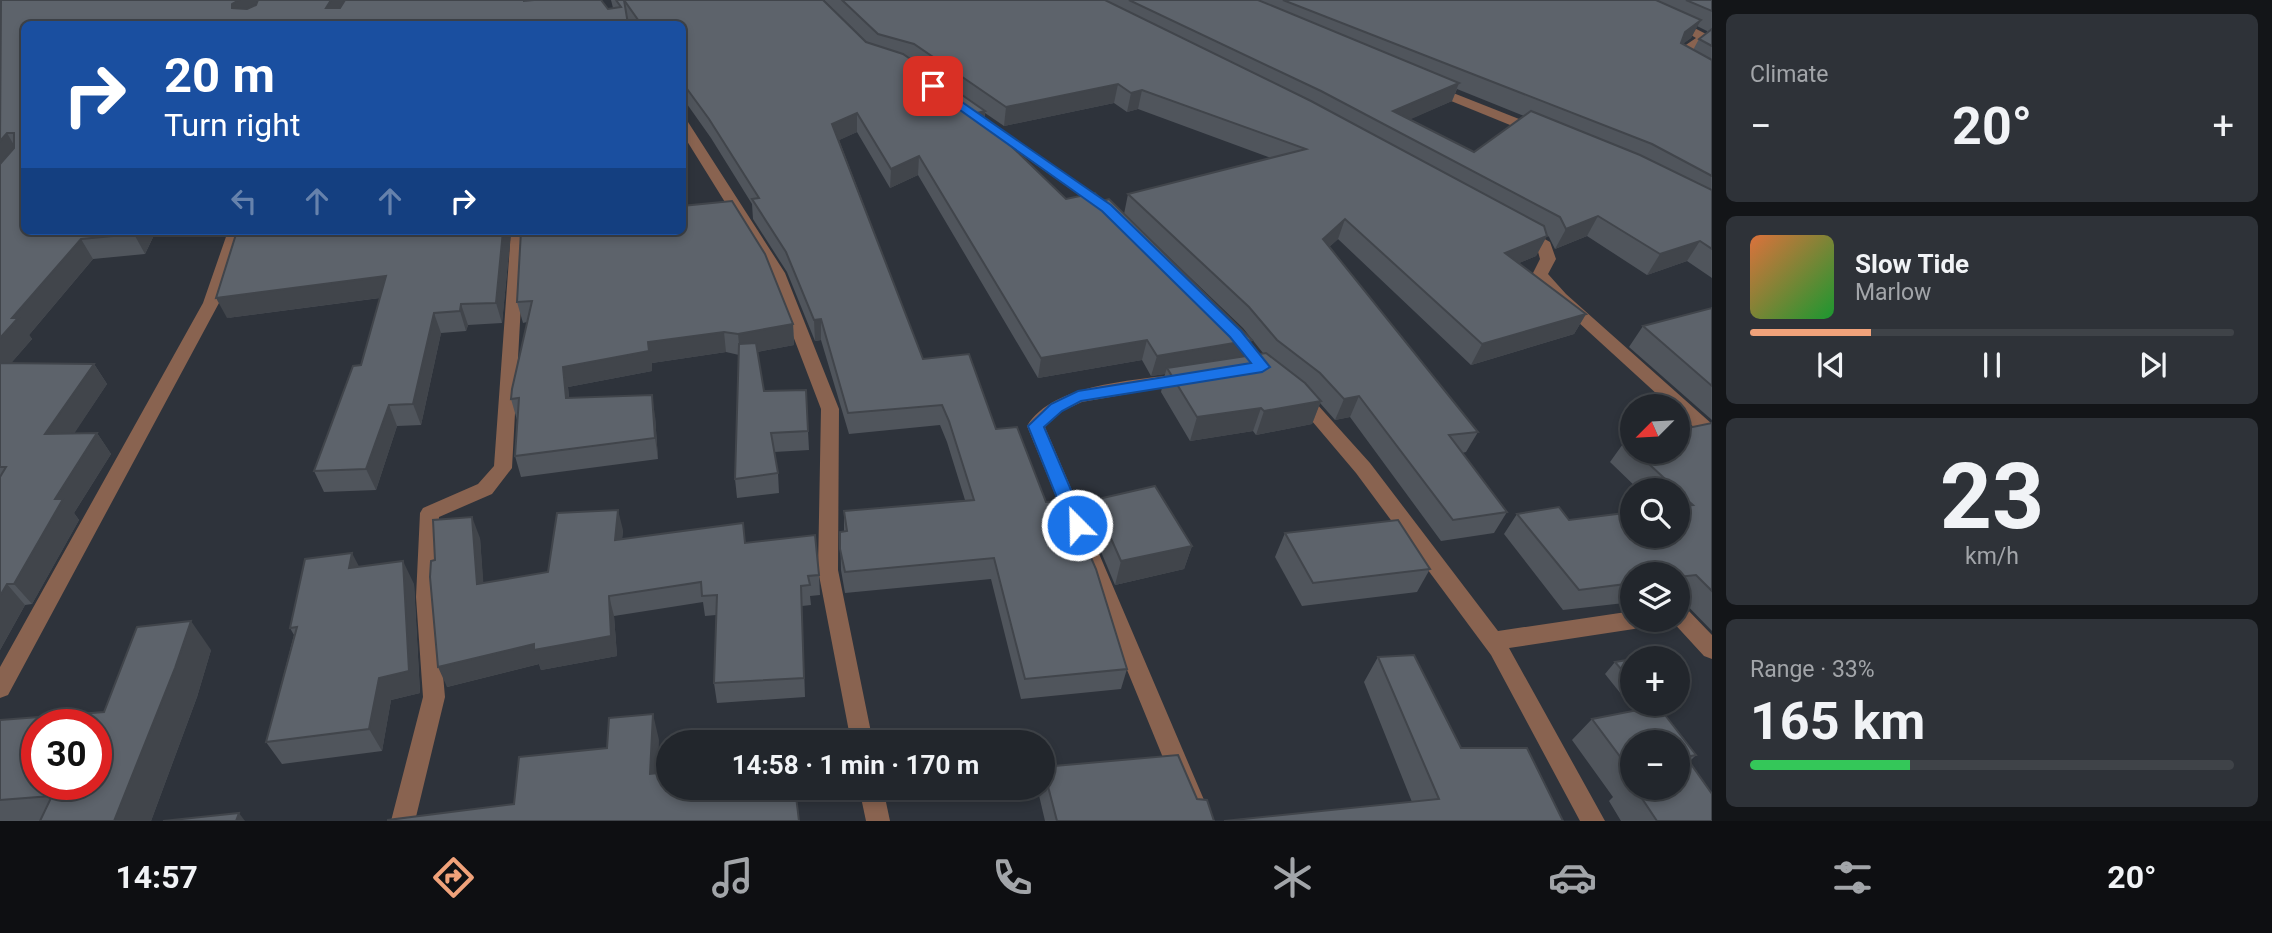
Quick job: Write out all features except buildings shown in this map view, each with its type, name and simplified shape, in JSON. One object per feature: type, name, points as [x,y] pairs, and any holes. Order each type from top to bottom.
[{"type":"street","points":[[1666,17],[1702,35],[1702,39],[1678,59],[1712,77]]},
{"type":"street","points":[[1419,83],[1545,134]]},
{"type":"street","points":[[967,110],[1116,218]]},
{"type":"street","points":[[686,128],[777,273],[830,409],[828,570],[860,730]]},
{"type":"street","points":[[1510,223],[1543,242],[1548,259],[1541,275],[1560,297],[1712,434]]},
{"type":"street","points":[[0,688],[211,303],[233,235]]},
{"type":"street","points":[[404,821],[434,697],[426,597],[430,513],[485,489],[503,468],[518,235]]},
{"type":"street","points":[[1201,821],[1036,426],[1056,407],[1078,397],[1210,375]]},
{"type":"street","points":[[1283,383],[1304,400],[1363,468],[1493,640],[1594,821]]},
{"type":"street","points":[[1493,640],[1620,622]]},
{"type":"street","points":[[1690,627],[1712,650]]},
{"type":"street","points":[[874,800],[878,821]]},
{"type":"route","points":[[933,86],[1106,208],[1235,334],[1262,367],[1078,397],[1056,407],[1036,426],[1077,525]]}]
